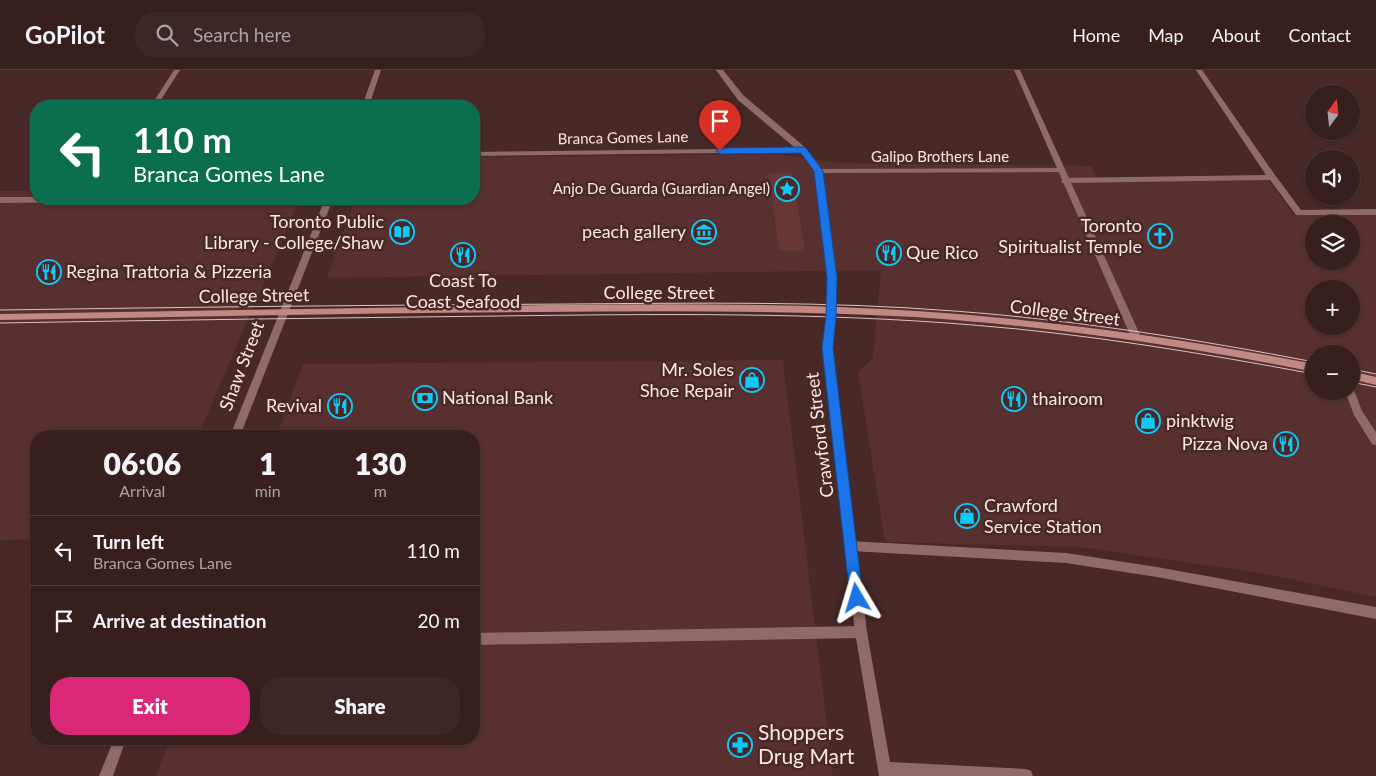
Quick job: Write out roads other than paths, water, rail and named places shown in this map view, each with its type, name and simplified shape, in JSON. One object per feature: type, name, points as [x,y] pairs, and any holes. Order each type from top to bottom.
[{"type":"main road","name":"College Street","points":[[0,317],[616,308],[831,311],[975,319],[1136,337],[1305,366]]},
{"type":"main road","points":[[1360,378],[1376,381]]},
{"type":"street","points":[[158,100],[177,70]]},
{"type":"street","points":[[367,100],[378,70]]},
{"type":"street","name":"Crawford Street","points":[[719,70],[741,98],[803,150],[818,171],[832,278],[827,348],[836,409],[861,632],[885,772]]},
{"type":"street","points":[[1017,70],[1136,337]]},
{"type":"street","points":[[1200,70],[1272,177],[1299,213],[1376,212]]},
{"type":"street","name":"Branca Gomes Lane","points":[[480,154],[803,150]]},
{"type":"street","name":"Galipo Brothers Lane","points":[[818,171],[1061,170]]},
{"type":"street","points":[[1065,181],[1272,177]]},
{"type":"street","points":[[0,200],[30,200]]},
{"type":"street","name":"Shaw Street","points":[[237,430],[327,205]]},
{"type":"street","points":[[1353,400],[1358,412],[1376,440]]},
{"type":"street","points":[[850,546],[1066,558],[1157,572],[1376,614]]},
{"type":"street","points":[[480,639],[861,632]]},
{"type":"street","points":[[106,776],[118,745]]},
{"type":"street","points":[[885,772],[1026,776]]},
{"type":"tram line","points":[[0,310],[666,303],[858,306],[954,311],[1090,325],[1180,338],[1305,360]]},
{"type":"tram line","points":[[0,323],[616,315],[854,318],[973,325],[1102,339],[1305,372]]},
{"type":"tram line","points":[[1360,371],[1376,374]]},
{"type":"tram line","points":[[1360,384],[1376,387]]},
{"type":"place","name":"Anjo De Guarda (Guardian Angel)","points":[[787,189]]},
{"type":"place","name":"Toronto Public Library - College/Shaw","points":[[402,232]]},
{"type":"place","name":"peach gallery","points":[[704,232]]},
{"type":"place","name":"Toronto Spiritualist Temple","points":[[1160,236]]},
{"type":"place","name":"Que Rico","points":[[889,253]]},
{"type":"place","name":"Coast To Coast Seafood","points":[[463,255]]},
{"type":"place","name":"Regina Trattoria & Pizzeria","points":[[49,272]]},
{"type":"place","name":"Mr. Soles Shoe Repair","points":[[752,380]]},
{"type":"place","name":"National Bank","points":[[425,398]]},
{"type":"place","name":"thairoom","points":[[1014,399]]},
{"type":"place","name":"Revival","points":[[340,406]]},
{"type":"place","name":"pinktwig","points":[[1148,421]]},
{"type":"place","name":"Pizza Nova","points":[[1286,444]]},
{"type":"place","name":"Crawford Service Station","points":[[967,516]]},
{"type":"place","name":"Shoppers Drug Mart","points":[[740,745]]}]
